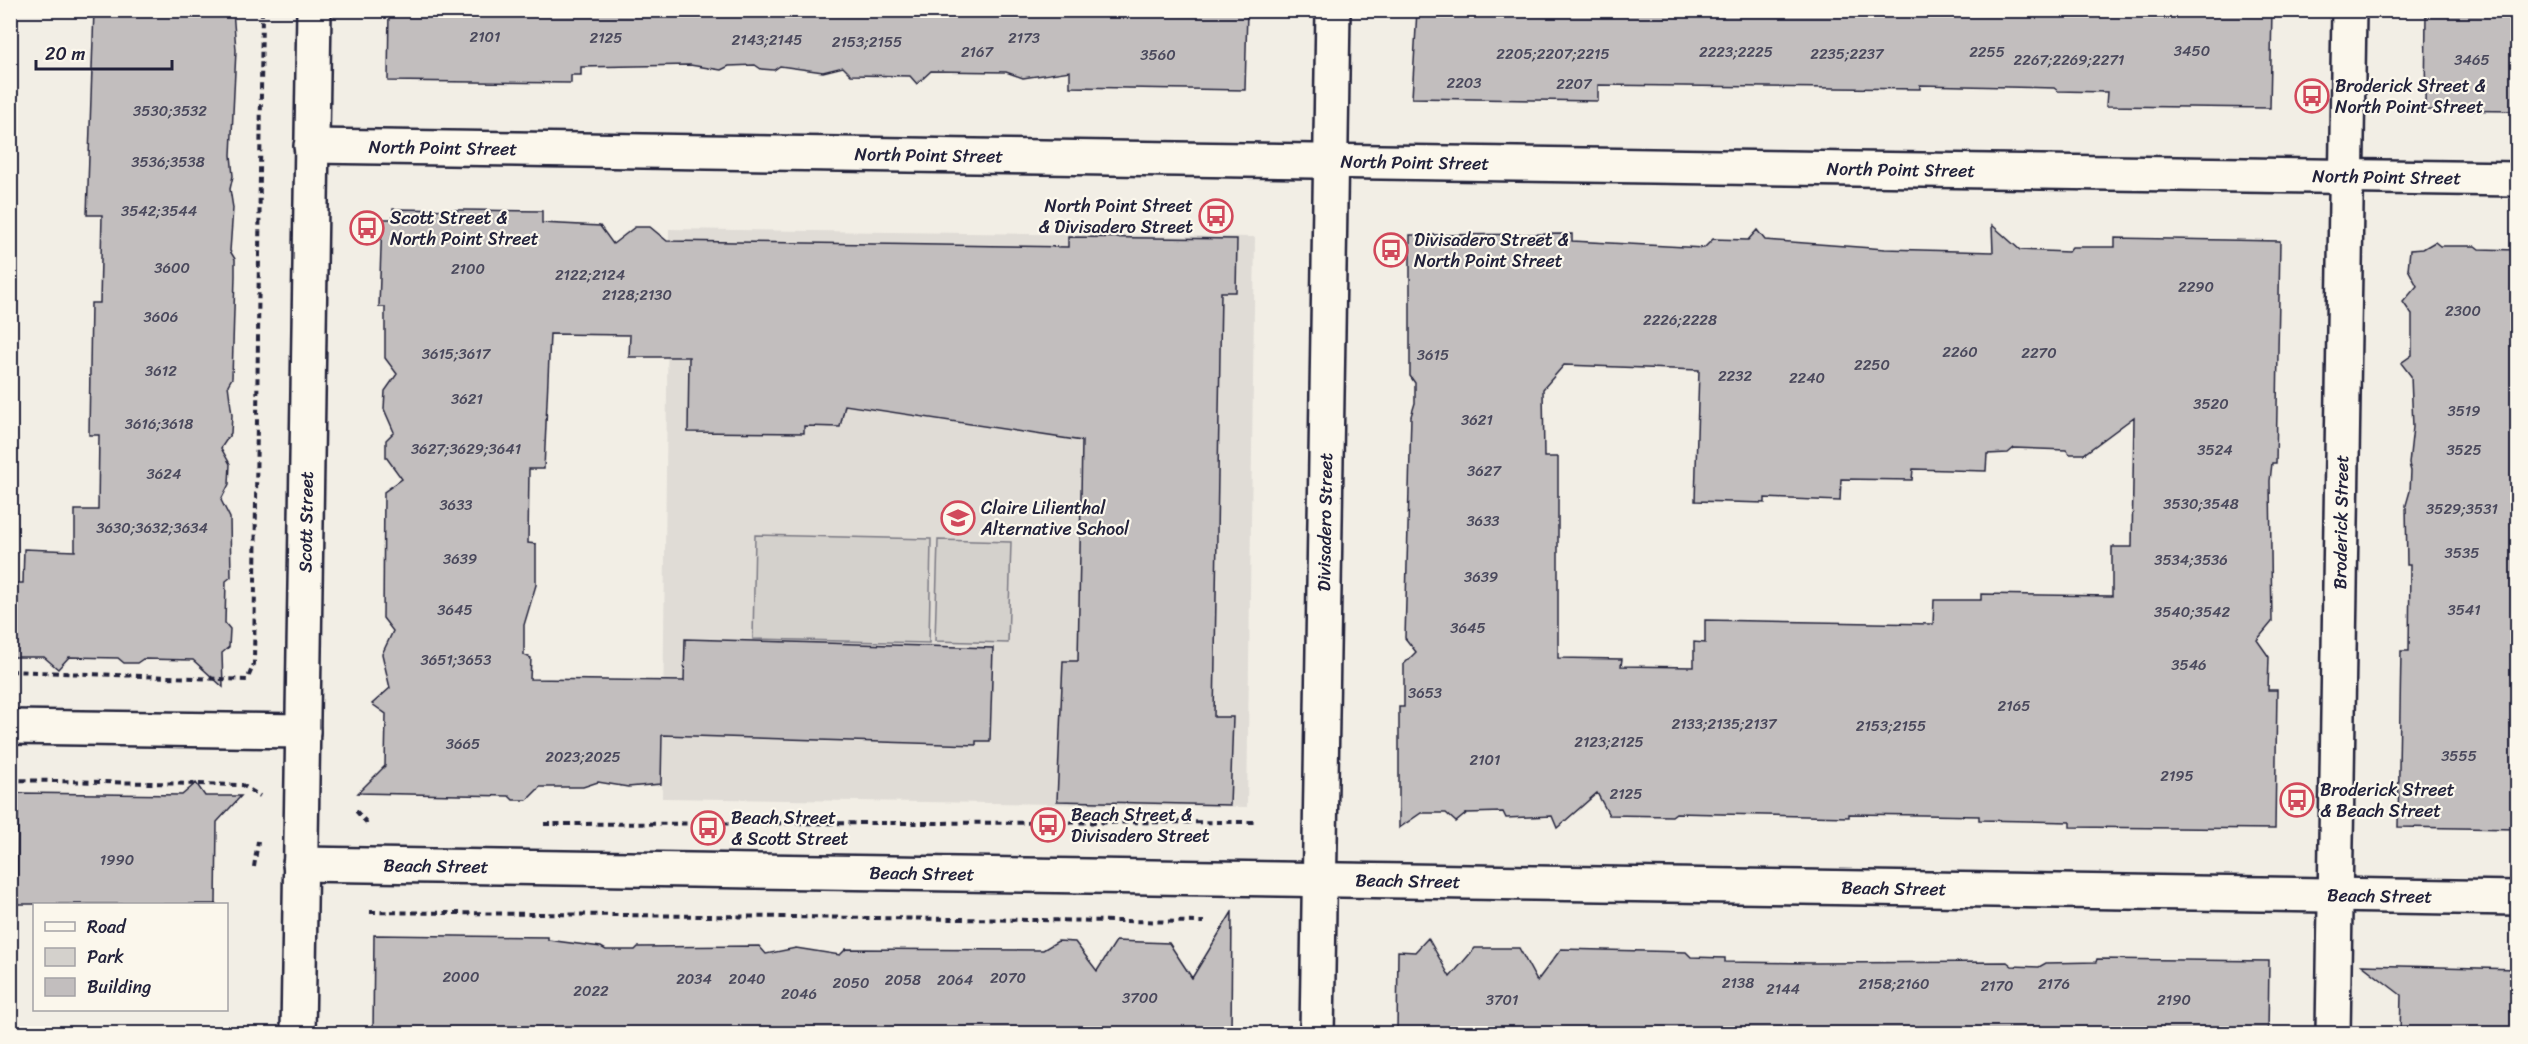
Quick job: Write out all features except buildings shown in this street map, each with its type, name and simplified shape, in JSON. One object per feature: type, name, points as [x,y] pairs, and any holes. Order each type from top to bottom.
[{"type":"street","name":"Scott Street","points":[[298,1034],[314,10]]},
{"type":"street","name":"Divisadero Street","points":[[1317,1034],[1333,10]]},
{"type":"street","name":"Broderick Street","points":[[2333,1034],[2349,10]]},
{"type":"street","name":"North Point Street","points":[[312,146],[2517,179]]},
{"type":"street","points":[[10,727],[303,731]]},
{"type":"street","name":"Beach Street","points":[[300,864],[2517,898]]},
{"type":"path","points":[[10,671],[247,680],[254,664],[262,10]]},
{"type":"path","points":[[10,780],[242,785],[264,799]]},
{"type":"path","points":[[356,811],[369,824]]},
{"type":"path","points":[[537,824],[1257,822]]},
{"type":"path","points":[[254,867],[259,833]]},
{"type":"path","points":[[370,912],[1205,922]]},
{"type":"shaded area","name":"Claire Lilienthal Alternative School","points":[[669,229],[1255,237],[1247,807],[662,798]]},
{"type":"green space","points":[[755,535],[931,539],[929,643],[753,639]]},
{"type":"green space","points":[[938,540],[1011,542],[1008,643],[935,641]]},
{"type":"place","name":"Broderick Street & North Point Street","points":[[2312,96]]},
{"type":"place","name":"North Point Street & Divisadero Street","points":[[1216,216]]},
{"type":"place","name":"Scott Street & North Point Street","points":[[367,228]]},
{"type":"place","name":"Divisadero Street & North Point Street","points":[[1391,250]]},
{"type":"place","name":"Claire Lilienthal Alternative School","points":[[958,518]]},
{"type":"place","name":"Broderick Street & Beach Street","points":[[2297,800]]},
{"type":"place","name":"Beach Street & Divisadero Street","points":[[1048,825]]},
{"type":"place","name":"Beach Street & Scott Street","points":[[708,828]]}]
